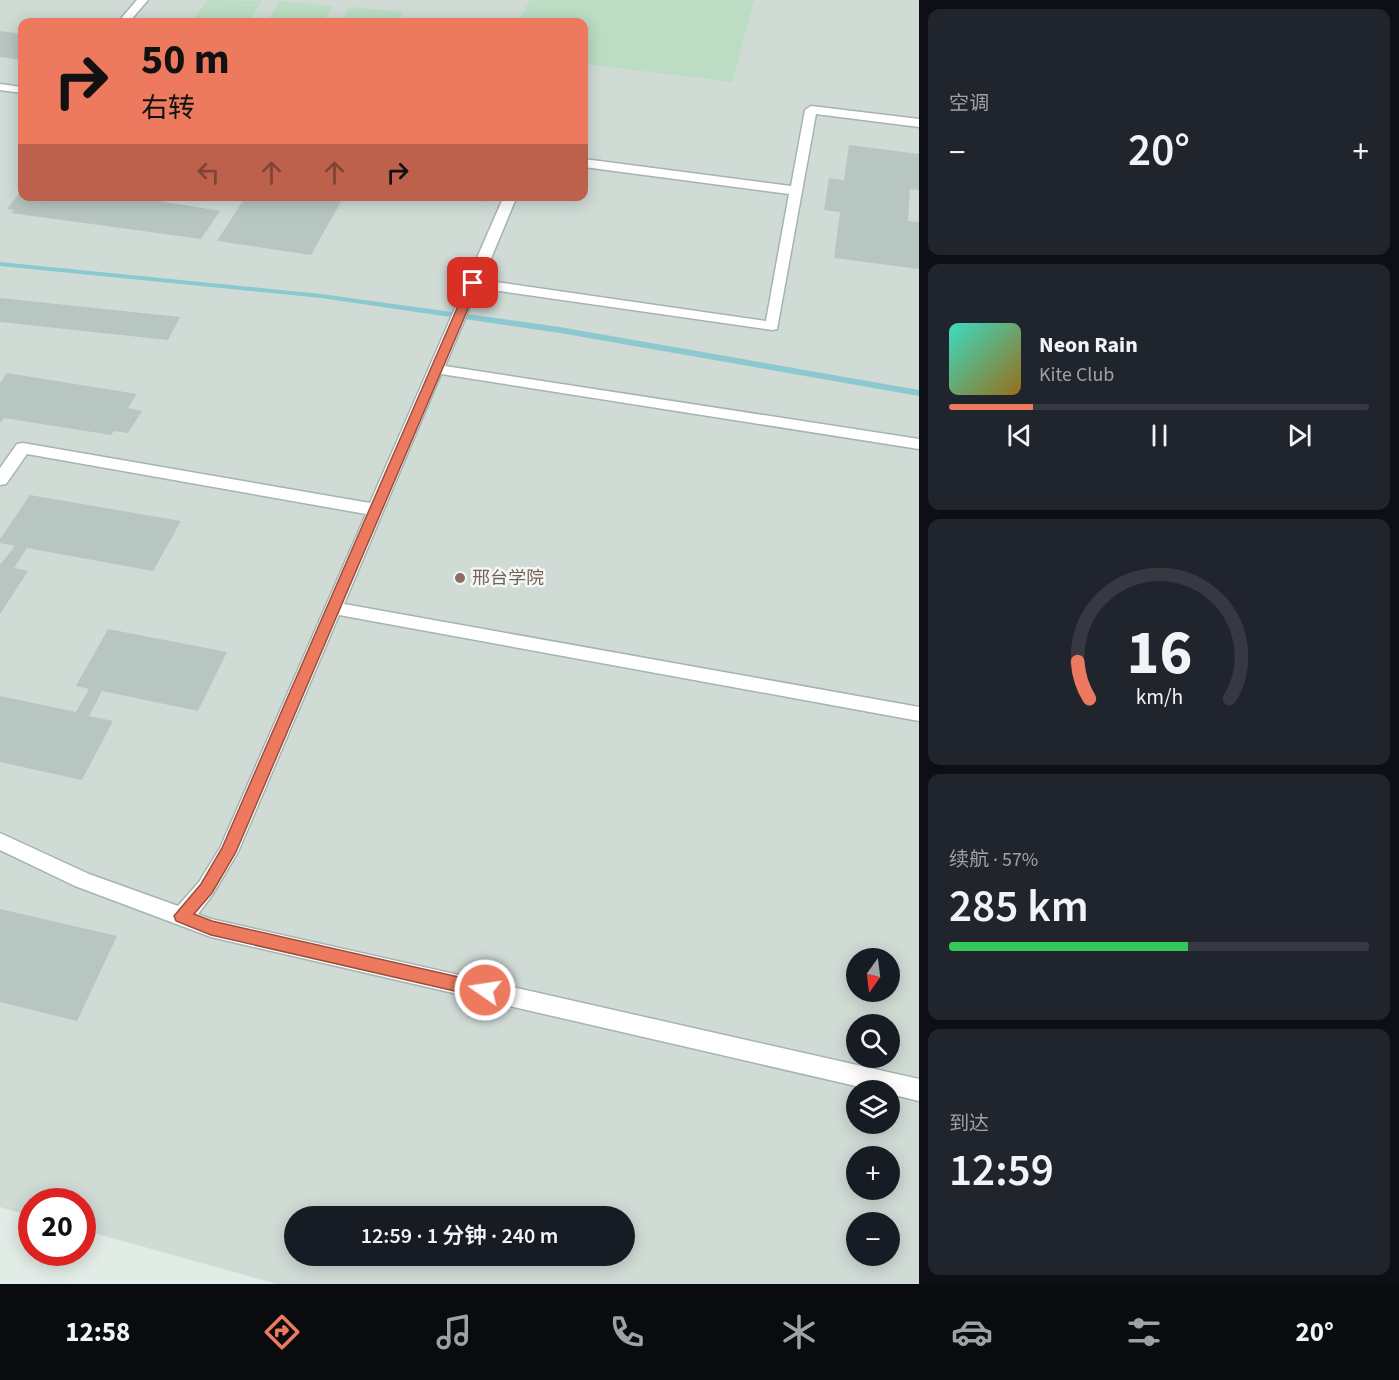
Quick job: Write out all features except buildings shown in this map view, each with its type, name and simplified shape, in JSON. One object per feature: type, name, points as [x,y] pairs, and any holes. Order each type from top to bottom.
[{"type":"lane","points":[[127,18],[143,0]]},
{"type":"lane","points":[[0,87],[18,89]]},
{"type":"lane","points":[[473,283],[772,326],[811,110],[919,123]]},
{"type":"lane","points":[[588,164],[797,191]]},
{"type":"lane","points":[[182,916],[206,888],[228,852],[509,201]]},
{"type":"lane","points":[[436,369],[919,444]]},
{"type":"lane","points":[[0,480],[23,448],[376,510]]},
{"type":"lane","points":[[333,608],[919,714]]},
{"type":"lane","points":[[0,841],[82,880],[211,928],[919,1090]]},
{"type":"shaded area","name":"邢台学院","points":[[0,0],[919,0],[919,1284],[277,1284],[96,1234],[96,1188],[18,1188],[18,1212],[0,1207]]},
{"type":"green space","points":[[208,0],[262,1],[251,18],[195,18]]},
{"type":"green space","points":[[530,0],[754,0],[732,82],[588,64],[588,18],[521,18]]},
{"type":"green space","points":[[280,1],[332,6],[325,18],[269,18]]},
{"type":"green space","points":[[350,7],[403,12],[399,18],[343,18]]},
{"type":"waterway","points":[[0,264],[321,296],[560,330],[919,393]]},
{"type":"place","name":"邢台学院","points":[[460,578]]},
{"type":"route","points":[[473,283],[450,341],[228,852],[206,888],[182,916],[211,928],[485,990]]}]
